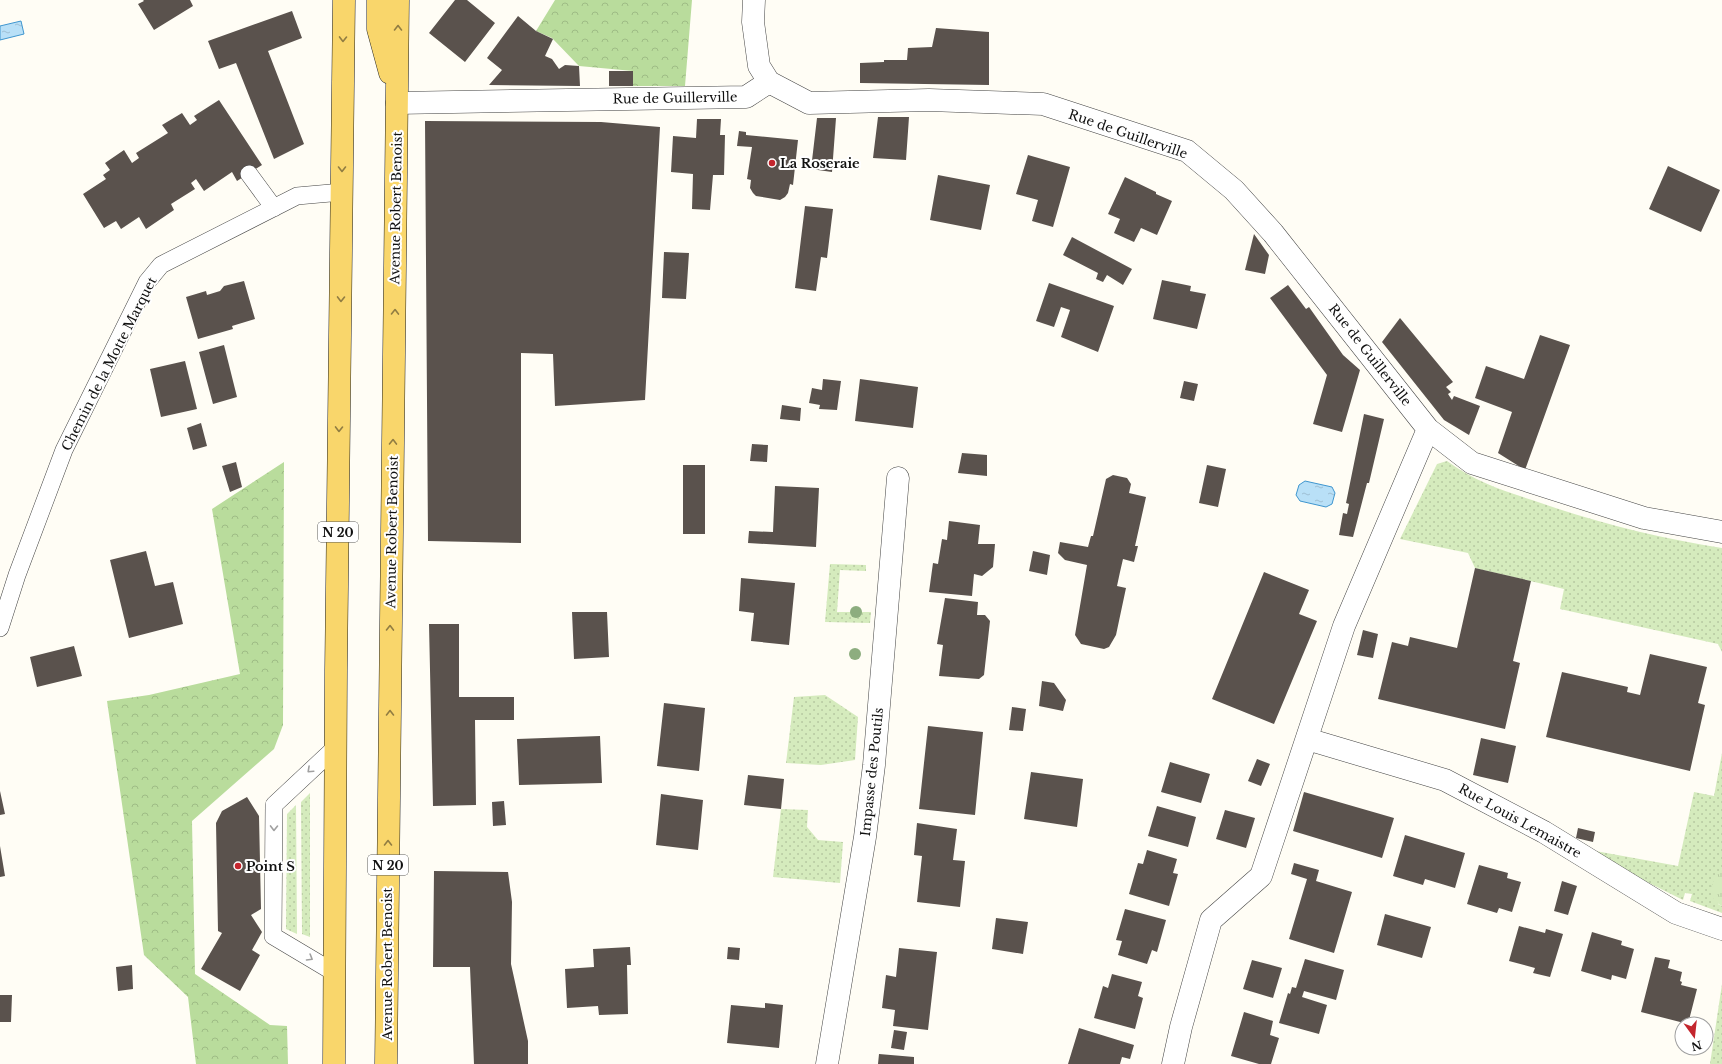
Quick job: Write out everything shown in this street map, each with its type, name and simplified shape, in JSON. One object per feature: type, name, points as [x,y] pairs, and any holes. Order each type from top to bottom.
[{"type":"main road","name":"N 20","points":[[334,1064],[344,0]]},
{"type":"main road","points":[[378,0],[378,29],[397,103]]},
{"type":"main road","name":"Avenue Robert Benoist","points":[[386,1064],[398,0]]},
{"type":"street","points":[[754,0],[753,22],[759,66],[769,82]]},
{"type":"street","name":"Rue de Guillerville","points":[[397,103],[746,97],[769,82],[808,103],[929,100],[1043,104],[1187,151],[1234,190],[1273,233],[1428,429],[1472,464],[1644,518],[1722,532]]},
{"type":"street","points":[[1173,1064],[1181,1028],[1211,920],[1261,876],[1344,626],[1428,429]]},
{"type":"street","name":"Impasse des Poutils","points":[[827,1064],[865,837],[874,765],[898,478]]},
{"type":"street","name":"Rue Louis Lemaistre","points":[[1307,739],[1445,780],[1544,832],[1676,913],[1722,929]]},
{"type":"lane","points":[[249,174],[274,208]]},
{"type":"lane","name":"Chemin de la Motte Marquet","points":[[0,628],[17,575],[64,450],[147,282],[161,265],[297,196],[342,192]]},
{"type":"lane","points":[[335,973],[273,936],[274,805],[336,747]]},
{"type":"green space","points":[[555,0],[692,0],[685,86],[633,86],[633,71],[579,66],[552,38],[536,31]]},
{"type":"green space","points":[[1447,461],[1467,474],[1488,484],[1555,508],[1626,528],[1722,548],[1722,652],[1718,644],[1560,609],[1564,589],[1475,568],[1468,553],[1400,539],[1437,464]]},
{"type":"green space","points":[[284,462],[283,725],[274,749],[192,821],[195,974],[270,1025],[287,1026],[288,1064],[196,1064],[188,997],[144,955],[107,701],[149,695],[240,674],[212,509]]},
{"type":"green space","points":[[830,564],[866,565],[866,571],[840,570],[837,612],[871,612],[870,623],[825,622]]},
{"type":"green space","points":[[825,695],[858,717],[855,760],[821,765],[786,763],[794,697]]},
{"type":"green space","points":[[1722,753],[1722,869],[1718,904],[1722,906],[1722,913],[1690,901],[1692,894],[1685,893],[1683,900],[1641,879],[1590,850],[1678,866],[1694,792],[1714,796]]},
{"type":"green space","points":[[310,793],[310,937],[302,934],[301,802]]},
{"type":"green space","points":[[296,805],[297,934],[286,929],[287,814]]},
{"type":"green space","points":[[781,809],[808,810],[807,827],[818,840],[843,842],[840,883],[773,877]]},
{"type":"green space","points":[[1722,869],[1722,906],[1713,898],[1711,889],[1712,884]]},
{"type":"green space","points":[[1722,984],[1722,1064],[1710,1064],[1711,1056],[1714,1056],[1714,1037]]},
{"type":"water","points":[[21,21],[24,34],[0,40],[0,26]]},
{"type":"water","points":[[1305,481],[1332,487],[1335,493],[1332,504],[1326,507],[1300,501],[1296,495],[1299,485]]},
{"type":"building","points":[[143,0],[190,0],[193,6],[154,30],[138,4],[144,1]]},
{"type":"building","points":[[455,0],[467,0],[495,23],[465,62],[429,33]]},
{"type":"building","points":[[292,11],[302,38],[268,51],[304,144],[274,159],[236,63],[219,69],[208,41]]},
{"type":"building","points":[[518,16],[536,31],[553,39],[545,56],[552,59],[559,69],[565,65],[579,66],[580,86],[489,85],[502,70],[487,58]]},
{"type":"building","points":[[936,28],[989,32],[989,85],[860,83],[860,63],[884,62],[884,60],[907,60],[908,48],[932,47]]},
{"type":"building","points":[[609,71],[633,71],[633,86],[609,86]]},
{"type":"building","points":[[219,100],[262,165],[237,181],[232,172],[204,191],[196,179],[191,183],[195,189],[171,204],[174,210],[146,229],[139,217],[121,229],[116,221],[104,228],[83,194],[106,179],[103,175],[110,170],[105,163],[124,150],[132,163],[139,158],[136,153],[168,133],[162,125],[182,113],[190,125],[197,120],[194,116]]},
{"type":"building","points":[[878,117],[909,117],[906,160],[873,158]]},
{"type":"building","points":[[817,118],[836,118],[832,172],[811,169]]},
{"type":"building","points":[[697,119],[721,119],[720,135],[725,135],[724,175],[713,175],[710,210],[692,209],[693,174],[671,172],[673,136],[696,138]]},
{"type":"building","points":[[425,121],[601,122],[660,127],[645,400],[555,406],[553,354],[521,353],[521,543],[428,541]]},
{"type":"building","name":"La Roseraie","points":[[739,131],[746,132],[746,135],[798,140],[793,185],[790,184],[788,193],[785,197],[780,200],[756,196],[753,193],[750,188],[751,180],[747,179],[752,147],[737,146]]},
{"type":"building","points":[[1028,155],[1070,167],[1053,227],[1032,221],[1038,200],[1016,194]]},
{"type":"building","points":[[1668,166],[1720,190],[1701,232],[1649,209]]},
{"type":"building","points":[[938,175],[990,185],[981,230],[930,220]]},
{"type":"building","points":[[1125,177],[1172,201],[1157,235],[1141,228],[1134,242],[1114,233],[1120,219],[1108,214]]},
{"type":"building","points":[[805,206],[833,209],[827,258],[821,257],[816,291],[795,288]]},
{"type":"building","points":[[1254,234],[1269,255],[1265,274],[1245,270]]},
{"type":"building","points":[[1072,237],[1132,269],[1123,285],[1107,275],[1103,282],[1096,279],[1098,273],[1063,255]]},
{"type":"building","points":[[664,252],[689,253],[686,299],[662,298]]},
{"type":"building","points":[[1162,280],[1191,286],[1190,291],[1206,294],[1197,329],[1153,319]]},
{"type":"building","points":[[244,281],[255,319],[232,326],[233,329],[198,339],[186,297],[206,291],[207,295],[220,291],[224,286]]},
{"type":"building","points":[[1049,283],[1114,306],[1098,352],[1061,337],[1070,310],[1061,307],[1054,327],[1036,321]]},
{"type":"building","points":[[1288,285],[1306,309],[1309,307],[1343,355],[1360,370],[1342,432],[1313,424],[1327,375],[1270,298]]},
{"type":"building","points":[[1400,318],[1453,382],[1446,387],[1451,392],[1448,394],[1452,400],[1454,396],[1480,406],[1469,435],[1444,420],[1382,342]]},
{"type":"building","points":[[1540,335],[1570,345],[1525,470],[1498,453],[1512,412],[1475,398],[1486,366],[1524,379]]},
{"type":"building","points":[[224,345],[237,397],[213,404],[199,352]]},
{"type":"building","points":[[185,361],[197,409],[161,417],[150,369]]},
{"type":"building","points":[[823,379],[841,381],[837,410],[819,409],[820,405],[809,403],[812,388],[822,390]]},
{"type":"building","points":[[860,379],[918,387],[913,428],[855,421]]},
{"type":"building","points":[[1184,381],[1198,384],[1194,401],[1180,398]]},
{"type":"building","points":[[782,405],[801,408],[800,421],[780,419]]},
{"type":"building","points":[[1364,414],[1384,419],[1369,483],[1367,483],[1353,537],[1339,535],[1343,513],[1347,514],[1349,504],[1346,503]]},
{"type":"building","points":[[201,423],[207,446],[193,450],[187,428]]},
{"type":"building","points":[[752,444],[768,445],[767,462],[750,461]]},
{"type":"building","points":[[962,453],[987,455],[987,476],[958,473]]},
{"type":"building","points":[[236,462],[242,487],[230,492],[222,466]]},
{"type":"building","points":[[683,465],[705,465],[705,534],[683,534]]},
{"type":"building","points":[[1207,465],[1226,469],[1218,507],[1199,503]]},
{"type":"building","points":[[1113,475],[1127,478],[1131,484],[1129,493],[1146,497],[1135,546],[1138,546],[1134,562],[1123,559],[1120,572],[1117,586],[1126,588],[1116,635],[1109,647],[1104,649],[1081,644],[1075,635],[1087,565],[1065,560],[1058,553],[1060,542],[1088,547],[1091,536],[1093,536],[1106,479]]},
{"type":"building","points":[[775,486],[819,488],[816,547],[748,543],[749,531],[773,532]]},
{"type":"building","points":[[949,521],[980,525],[978,544],[995,544],[993,567],[982,576],[974,574],[972,596],[929,592],[933,563],[938,564],[942,539],[947,540]]},
{"type":"building","points":[[146,551],[155,586],[173,582],[183,624],[129,638],[110,560]]},
{"type":"building","points":[[1033,551],[1050,555],[1047,575],[1029,571]]},
{"type":"building","points":[[1475,568],[1531,581],[1513,661],[1520,663],[1505,729],[1378,699],[1392,642],[1408,646],[1410,637],[1457,648]]},
{"type":"building","points":[[1264,572],[1309,590],[1299,614],[1317,621],[1274,724],[1212,699]]},
{"type":"building","points":[[741,578],[795,583],[789,645],[751,641],[754,613],[739,611]]},
{"type":"building","points":[[945,598],[978,602],[977,615],[985,615],[990,621],[984,675],[979,679],[939,676],[943,645],[937,644]]},
{"type":"building","points":[[572,612],[607,612],[609,657],[574,659]]},
{"type":"building","points":[[429,624],[459,624],[459,697],[514,697],[514,720],[475,720],[476,805],[433,806]]},
{"type":"building","points":[[1363,630],[1378,634],[1373,658],[1357,655]]},
{"type":"building","points":[[74,646],[82,676],[37,687],[30,657]]},
{"type":"building","points":[[1650,654],[1707,667],[1698,703],[1705,705],[1690,771],[1546,737],[1562,672],[1628,687],[1627,692],[1640,695]]},
{"type":"building","points":[[1042,681],[1054,683],[1066,700],[1063,711],[1039,706]]},
{"type":"building","points":[[664,703],[705,708],[699,771],[657,766]]},
{"type":"building","points":[[1012,707],[1026,709],[1023,731],[1009,730]]},
{"type":"building","points":[[928,726],[983,732],[975,815],[919,809]]},
{"type":"building","points":[[600,736],[602,783],[519,785],[517,739]]},
{"type":"building","points":[[1481,738],[1516,746],[1508,783],[1473,775]]},
{"type":"building","points":[[1257,759],[1270,764],[1261,786],[1248,781]]},
{"type":"building","points":[[1170,762],[1210,774],[1201,803],[1161,792]]},
{"type":"building","points":[[1031,772],[1083,779],[1077,827],[1024,819]]},
{"type":"building","points":[[748,775],[784,779],[781,809],[744,805]]},
{"type":"building","points":[[0,791],[5,814],[0,815]]},
{"type":"building","points":[[1304,792],[1394,818],[1382,858],[1293,831]]},
{"type":"building","points":[[661,794],[703,800],[698,850],[656,845]]},
{"type":"building","name":"Point S","points":[[247,797],[259,816],[261,909],[251,915],[262,932],[252,950],[260,955],[240,991],[201,969],[222,933],[218,931],[216,823],[222,811]]},
{"type":"building","points":[[504,801],[506,825],[493,826],[492,802]]},
{"type":"building","points":[[1157,806],[1196,817],[1188,847],[1148,836]]},
{"type":"building","points":[[1225,810],[1255,818],[1246,848],[1216,839]]},
{"type":"building","points":[[917,823],[957,829],[953,860],[965,861],[960,907],[917,902],[922,856],[914,855]]},
{"type":"building","points":[[1578,828],[1595,832],[1593,842],[1576,838]]},
{"type":"building","points":[[1405,835],[1465,853],[1455,888],[1425,879],[1423,885],[1393,876]]},
{"type":"building","points":[[0,846],[5,876],[0,877]]},
{"type":"building","points":[[1147,850],[1177,859],[1173,873],[1178,874],[1169,906],[1129,894],[1138,863],[1143,864]]},
{"type":"building","points":[[1294,863],[1319,870],[1316,881],[1352,892],[1334,953],[1289,939],[1307,879],[1291,874]]},
{"type":"building","points":[[1479,865],[1508,873],[1507,878],[1521,882],[1512,912],[1499,908],[1497,913],[1467,904]]},
{"type":"building","points":[[434,871],[508,872],[512,902],[511,964],[528,1041],[528,1064],[474,1064],[470,967],[433,967]]},
{"type":"building","points":[[1562,881],[1577,886],[1568,915],[1554,911]]},
{"type":"building","points":[[1125,909],[1166,920],[1157,952],[1152,950],[1147,964],[1118,955],[1122,941],[1116,940]]},
{"type":"building","points":[[1385,914],[1431,927],[1422,958],[1377,945]]},
{"type":"building","points":[[996,918],[1028,922],[1023,954],[992,949]]},
{"type":"building","points":[[1519,926],[1545,933],[1546,929],[1563,934],[1550,977],[1533,973],[1535,968],[1509,961]]},
{"type":"building","points":[[1592,932],[1622,941],[1621,945],[1634,949],[1626,979],[1612,975],[1611,980],[1581,971]]},
{"type":"building","points":[[630,947],[631,965],[627,965],[628,1014],[599,1015],[598,1006],[567,1008],[565,969],[594,967],[593,949]]},
{"type":"building","points":[[728,947],[740,948],[739,960],[727,959]]},
{"type":"building","points":[[899,948],[937,952],[928,1030],[893,1026],[895,1010],[882,1008],[886,975],[896,977]]},
{"type":"building","points":[[1655,957],[1670,960],[1668,968],[1682,972],[1680,981],[1682,982],[1681,985],[1697,989],[1690,1016],[1674,1016],[1674,1020],[1641,1012]]},
{"type":"building","points":[[1305,959],[1344,970],[1336,1000],[1304,991],[1302,997],[1327,1005],[1319,1034],[1279,1023],[1288,993],[1290,994],[1292,987],[1296,988]]},
{"type":"building","points":[[1252,960],[1282,968],[1273,998],[1243,989]]},
{"type":"building","points":[[132,965],[133,989],[118,991],[116,967]]},
{"type":"building","points":[[1112,974],[1142,982],[1138,996],[1143,998],[1135,1029],[1094,1018],[1103,986],[1108,988]]},
{"type":"building","points":[[0,995],[12,995],[11,1022],[0,1022]]},
{"type":"building","points":[[765,1003],[783,1005],[779,1048],[727,1043],[731,1005],[765,1008]]},
{"type":"building","points":[[1244,1012],[1273,1021],[1270,1035],[1279,1038],[1271,1064],[1259,1064],[1231,1056]]},
{"type":"building","points":[[1079,1028],[1134,1045],[1130,1059],[1122,1057],[1120,1064],[1068,1064]]},
{"type":"building","points":[[894,1030],[907,1032],[904,1050],[891,1048]]},
{"type":"building","points":[[879,1054],[914,1057],[914,1064],[878,1064]]},
{"type":"place","name":"La Roseraie","points":[[772,163]]},
{"type":"place","name":"Point S","points":[[238,866]]}]
